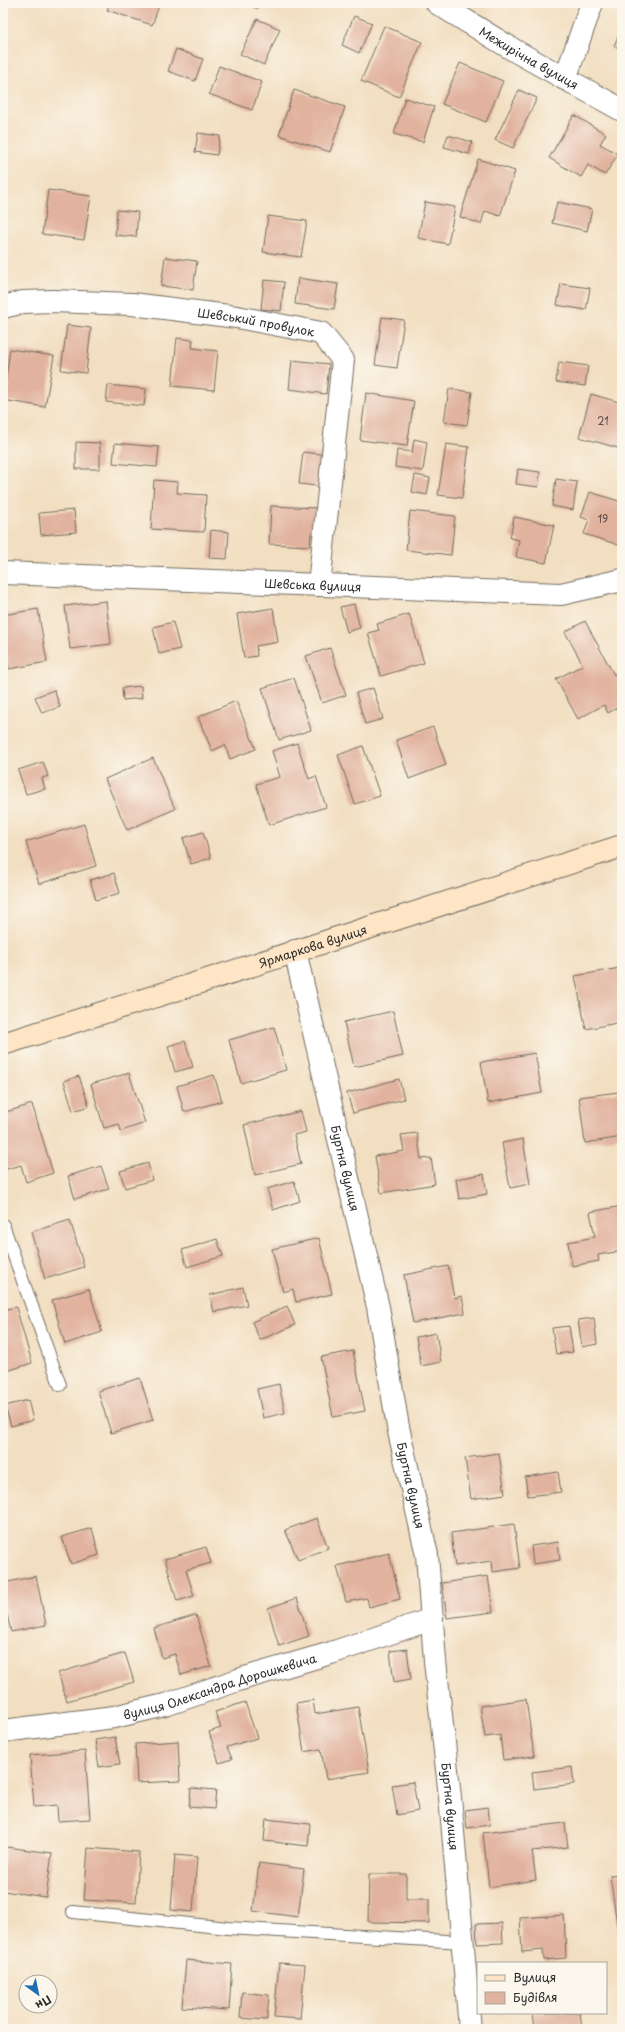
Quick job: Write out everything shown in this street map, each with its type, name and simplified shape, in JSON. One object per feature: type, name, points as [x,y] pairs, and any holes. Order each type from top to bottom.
[{"type":"street","name":"Межирічна вулиця","points":[[437,3],[565,79],[622,110]]},
{"type":"street","points":[[565,79],[592,3]]},
{"type":"street","name":"Шевський провулок","points":[[3,307],[23,302],[53,301],[132,304],[237,317],[321,333],[343,360],[319,585]]},
{"type":"street","name":"Шевська вулиця","points":[[3,573],[561,594],[622,580]]},
{"type":"street","name":"Ярмаркова вулиця","points":[[3,1044],[622,846]]},
{"type":"street","name":"Буртна вулиця","points":[[295,951],[378,1308],[398,1428],[427,1555],[470,2029]]},
{"type":"street","name":"вулиця Олександра Дорошкевича","points":[[3,1731],[114,1717],[165,1705],[238,1680],[331,1653],[432,1619]]},
{"type":"lane","points":[[3,1225],[60,1385]]},
{"type":"lane","points":[[73,1912],[228,1928],[463,1942]]},
{"type":"building","points":[[110,3],[160,3],[152,25],[107,10]]},
{"type":"building","points":[[244,3],[260,3],[258,9]]},
{"type":"building","points":[[354,16],[372,23],[359,53],[342,45]]},
{"type":"building","points":[[257,19],[280,29],[264,65],[240,54]]},
{"type":"building","points":[[384,26],[422,42],[399,97],[361,81]]},
{"type":"building","points":[[622,27],[622,49],[614,46]]},
{"type":"building","points":[[176,49],[203,59],[195,81],[168,71]]},
{"type":"building","points":[[460,63],[503,81],[486,122],[442,104]]},
{"type":"building","points":[[219,66],[262,82],[252,110],[209,94]]},
{"type":"building","points":[[294,90],[345,107],[330,152],[279,135]]},
{"type":"building","points":[[519,90],[537,98],[513,148],[495,140]]},
{"type":"building","points":[[405,98],[434,107],[423,142],[394,134]]},
{"type":"building","points":[[574,115],[606,134],[600,144],[618,154],[605,175],[588,165],[581,177],[549,158]]},
{"type":"building","points":[[198,133],[220,136],[217,155],[195,152]]},
{"type":"building","points":[[448,135],[472,142],[469,154],[444,147]]},
{"type":"building","points":[[478,159],[515,171],[500,216],[485,211],[481,224],[460,217]]},
{"type":"building","points":[[48,190],[91,196],[84,240],[42,234]]},
{"type":"building","points":[[425,202],[455,207],[448,244],[418,238]]},
{"type":"building","points":[[557,202],[592,209],[587,231],[552,223]]},
{"type":"building","points":[[117,210],[138,212],[136,237],[115,235]]},
{"type":"building","points":[[268,216],[307,221],[301,257],[263,252]]},
{"type":"building","points":[[165,257],[197,261],[193,290],[161,286]]},
{"type":"building","points":[[298,278],[338,284],[334,309],[295,304]]},
{"type":"building","points":[[264,280],[284,282],[281,311],[261,309]]},
{"type":"building","points":[[561,284],[590,288],[586,310],[557,305]]},
{"type":"building","points":[[382,317],[404,320],[397,368],[375,365]]},
{"type":"building","points":[[67,325],[91,328],[86,373],[61,370]]},
{"type":"building","points":[[177,338],[193,340],[192,348],[218,351],[214,390],[172,386]]},
{"type":"building","points":[[10,349],[54,356],[45,407],[3,400]]},
{"type":"building","points":[[292,360],[329,364],[326,394],[289,389]]},
{"type":"building","points":[[559,362],[588,366],[585,386],[556,382]]},
{"type":"building","points":[[108,385],[146,389],[144,406],[106,402]]},
{"type":"building","points":[[449,389],[472,392],[467,425],[444,422]]},
{"type":"building","points":[[366,393],[414,401],[407,446],[360,440]]},
{"type":"building","points":[[591,394],[622,403],[622,449],[579,437]]},
{"type":"building","points":[[414,439],[427,442],[423,471],[395,467],[397,450],[412,452]]},
{"type":"building","points":[[76,442],[100,443],[100,469],[76,469]]},
{"type":"building","points":[[115,443],[159,447],[157,467],[113,463]]},
{"type":"building","points":[[446,444],[469,447],[462,498],[438,495]]},
{"type":"building","points":[[303,452],[329,455],[325,487],[299,484]]},
{"type":"building","points":[[518,469],[540,472],[538,487],[516,484]]},
{"type":"building","points":[[415,475],[430,478],[427,495],[412,492]]},
{"type":"building","points":[[556,479],[577,482],[573,510],[552,506]]},
{"type":"building","points":[[154,480],[178,482],[177,493],[206,495],[204,532],[151,529]]},
{"type":"building","points":[[590,492],[622,502],[622,537],[619,545],[584,534],[589,520],[581,517]]},
{"type":"building","points":[[271,506],[316,508],[315,533],[311,533],[310,546],[269,544]]},
{"type":"building","points":[[74,510],[76,532],[41,535],[39,513]]},
{"type":"building","points":[[410,511],[455,516],[451,555],[406,550]]},
{"type":"building","points":[[514,517],[554,525],[546,563],[516,557],[519,540],[510,538]]},
{"type":"building","points":[[211,530],[229,532],[227,559],[209,558]]},
{"type":"building","points":[[106,601],[111,644],[70,649],[65,606]]},
{"type":"building","points":[[354,604],[360,628],[347,632],[340,607]]},
{"type":"building","points":[[273,608],[278,642],[256,646],[257,656],[244,658],[237,614]]},
{"type":"building","points":[[38,609],[47,662],[9,669],[3,633],[3,615]]},
{"type":"building","points":[[409,614],[424,663],[381,676],[368,633],[379,630],[377,624]]},
{"type":"building","points":[[585,621],[614,675],[619,673],[622,679],[622,705],[608,713],[604,705],[578,719],[556,679],[583,665],[565,632]]},
{"type":"building","points":[[173,622],[180,649],[159,654],[153,627]]},
{"type":"building","points":[[330,648],[346,695],[322,703],[306,656]]},
{"type":"building","points":[[294,678],[311,730],[279,740],[262,688]]},
{"type":"building","points":[[141,686],[142,698],[123,700],[122,688]]},
{"type":"building","points":[[373,688],[383,719],[365,724],[356,693]]},
{"type":"building","points":[[54,690],[60,707],[42,713],[35,697]]},
{"type":"building","points":[[236,701],[256,749],[230,759],[225,745],[212,751],[198,717]]},
{"type":"building","points":[[433,727],[446,765],[409,779],[396,740]]},
{"type":"building","points":[[297,743],[309,779],[316,776],[326,807],[269,825],[256,784],[280,777],[272,751]]},
{"type":"building","points":[[363,746],[380,796],[355,804],[338,755]]},
{"type":"building","points":[[153,758],[175,809],[127,830],[105,779]]},
{"type":"building","points":[[43,762],[48,776],[42,778],[45,789],[26,794],[18,770]]},
{"type":"building","points":[[84,824],[96,866],[39,884],[26,842]]},
{"type":"building","points":[[203,832],[211,858],[191,864],[183,838]]},
{"type":"building","points":[[114,873],[120,893],[96,900],[90,880]]},
{"type":"building","points":[[620,968],[622,978],[622,1022],[586,1029],[575,976]]},
{"type":"building","points":[[393,1011],[403,1056],[354,1067],[344,1022]]},
{"type":"building","points":[[274,1027],[286,1070],[241,1083],[229,1040]]},
{"type":"building","points":[[185,1041],[193,1067],[175,1072],[168,1046]]},
{"type":"building","points":[[535,1053],[542,1093],[488,1103],[481,1062]]},
{"type":"building","points":[[129,1073],[145,1123],[121,1131],[119,1124],[104,1128],[91,1084]]},
{"type":"building","points":[[214,1075],[222,1101],[184,1112],[177,1086]]},
{"type":"building","points":[[79,1076],[89,1106],[73,1111],[64,1081]]},
{"type":"building","points":[[399,1079],[404,1099],[353,1113],[347,1093]]},
{"type":"building","points":[[619,1092],[622,1117],[622,1137],[585,1143],[579,1097]]},
{"type":"building","points":[[32,1104],[53,1173],[26,1182],[21,1165],[4,1170],[3,1113]]},
{"type":"building","points":[[301,1111],[306,1132],[294,1135],[301,1164],[255,1175],[244,1125]]},
{"type":"building","points":[[417,1133],[421,1159],[431,1158],[435,1184],[381,1193],[375,1156],[404,1151],[401,1135]]},
{"type":"building","points":[[523,1139],[530,1184],[510,1188],[502,1143]]},
{"type":"building","points":[[148,1163],[152,1180],[125,1188],[120,1171]]},
{"type":"building","points":[[101,1166],[109,1189],[75,1199],[68,1176]]},
{"type":"building","points":[[484,1174],[487,1194],[459,1199],[456,1179]]},
{"type":"building","points":[[294,1181],[300,1201],[273,1210],[267,1189]]},
{"type":"building","points":[[622,1206],[622,1251],[598,1255],[599,1261],[572,1266],[568,1242],[595,1237],[590,1212]]},
{"type":"building","points":[[70,1220],[84,1267],[45,1279],[31,1232]]},
{"type":"building","points":[[319,1238],[332,1294],[296,1302],[293,1289],[283,1292],[272,1249]]},
{"type":"building","points":[[217,1239],[223,1256],[187,1267],[182,1250]]},
{"type":"building","points":[[448,1266],[454,1298],[462,1296],[465,1313],[413,1323],[404,1275]]},
{"type":"building","points":[[243,1287],[247,1305],[214,1312],[210,1295]]},
{"type":"building","points":[[89,1289],[102,1332],[65,1344],[52,1300]]},
{"type":"building","points":[[287,1306],[295,1325],[260,1340],[252,1322]]},
{"type":"building","points":[[16,1307],[32,1363],[7,1371],[3,1363],[3,1310]]},
{"type":"building","points":[[594,1318],[597,1344],[582,1347],[578,1320]]},
{"type":"building","points":[[569,1326],[573,1352],[556,1354],[552,1328]]},
{"type":"building","points":[[436,1333],[441,1362],[421,1366],[416,1337]]},
{"type":"building","points":[[353,1351],[365,1411],[333,1417],[321,1357]]},
{"type":"building","points":[[140,1378],[153,1420],[111,1433],[98,1391]]},
{"type":"building","points":[[279,1384],[285,1413],[263,1418],[257,1389]]},
{"type":"building","points":[[28,1400],[33,1420],[11,1426],[5,1406]]},
{"type":"building","points":[[499,1453],[505,1494],[471,1499],[465,1458]]},
{"type":"building","points":[[558,1472],[561,1492],[528,1496],[525,1477]]},
{"type":"building","points":[[317,1518],[328,1548],[298,1560],[285,1530]]},
{"type":"building","points":[[514,1524],[520,1568],[493,1572],[492,1561],[455,1566],[451,1533]]},
{"type":"building","points":[[92,1528],[99,1555],[71,1564],[62,1537]]},
{"type":"building","points":[[558,1542],[560,1560],[533,1564],[531,1546]]},
{"type":"building","points":[[206,1547],[211,1563],[186,1570],[194,1596],[177,1601],[165,1559]]},
{"type":"building","points":[[389,1553],[400,1599],[369,1607],[367,1598],[346,1602],[337,1566]]},
{"type":"building","points":[[36,1576],[46,1625],[11,1632],[3,1596],[3,1583]]},
{"type":"building","points":[[488,1576],[493,1612],[447,1618],[442,1583]]},
{"type":"building","points":[[297,1598],[309,1636],[279,1646],[268,1608]]},
{"type":"building","points":[[196,1615],[211,1666],[181,1675],[175,1654],[162,1658],[154,1628]]},
{"type":"building","points":[[407,1649],[411,1679],[394,1682],[390,1651]]},
{"type":"building","points":[[125,1653],[134,1682],[67,1701],[58,1673]]},
{"type":"building","points":[[526,1699],[534,1756],[503,1760],[500,1735],[485,1737],[480,1706]]},
{"type":"building","points":[[313,1700],[315,1714],[358,1707],[369,1772],[326,1779],[321,1749],[304,1752],[296,1703]]},
{"type":"building","points":[[245,1702],[257,1738],[227,1747],[232,1759],[219,1763],[209,1732],[221,1728],[215,1712]]},
{"type":"building","points":[[115,1737],[120,1764],[99,1767],[95,1740]]},
{"type":"building","points":[[178,1741],[180,1781],[137,1783],[135,1744]]},
{"type":"building","points":[[85,1751],[90,1819],[58,1821],[57,1805],[34,1807],[30,1755]]},
{"type":"building","points":[[572,1767],[574,1784],[534,1789],[532,1772]]},
{"type":"building","points":[[413,1782],[418,1811],[397,1815],[392,1785]]},
{"type":"building","points":[[191,1788],[216,1790],[214,1809],[189,1807]]},
{"type":"building","points":[[488,1807],[490,1825],[467,1828],[465,1810]]},
{"type":"building","points":[[266,1819],[310,1824],[308,1846],[264,1841]]},
{"type":"building","points":[[565,1823],[568,1847],[532,1851],[536,1880],[489,1887],[483,1833]]},
{"type":"building","points":[[6,1847],[52,1853],[46,1897],[3,1891],[3,1870]]},
{"type":"building","points":[[88,1848],[139,1852],[136,1903],[84,1900]]},
{"type":"building","points":[[175,1855],[197,1857],[193,1912],[171,1910]]},
{"type":"building","points":[[259,1863],[304,1869],[298,1917],[253,1911]]},
{"type":"building","points":[[369,1874],[406,1874],[406,1899],[429,1899],[429,1923],[368,1922]]},
{"type":"building","points":[[622,1874],[622,1930],[618,1931],[610,1875]]},
{"type":"building","points":[[564,1915],[566,1958],[544,1960],[543,1950],[522,1952],[520,1918]]},
{"type":"building","points":[[502,1923],[503,1943],[477,1944],[476,1924]]},
{"type":"building","points":[[186,1960],[232,1964],[229,2010],[182,2007]]},
{"type":"building","points":[[279,1963],[305,1965],[300,2019],[274,2017]]},
{"type":"building","points":[[242,1992],[269,1995],[267,2020],[240,2018]]},
{"type":"building","points":[[533,2014],[580,2014],[582,2029],[535,2029]]}]
